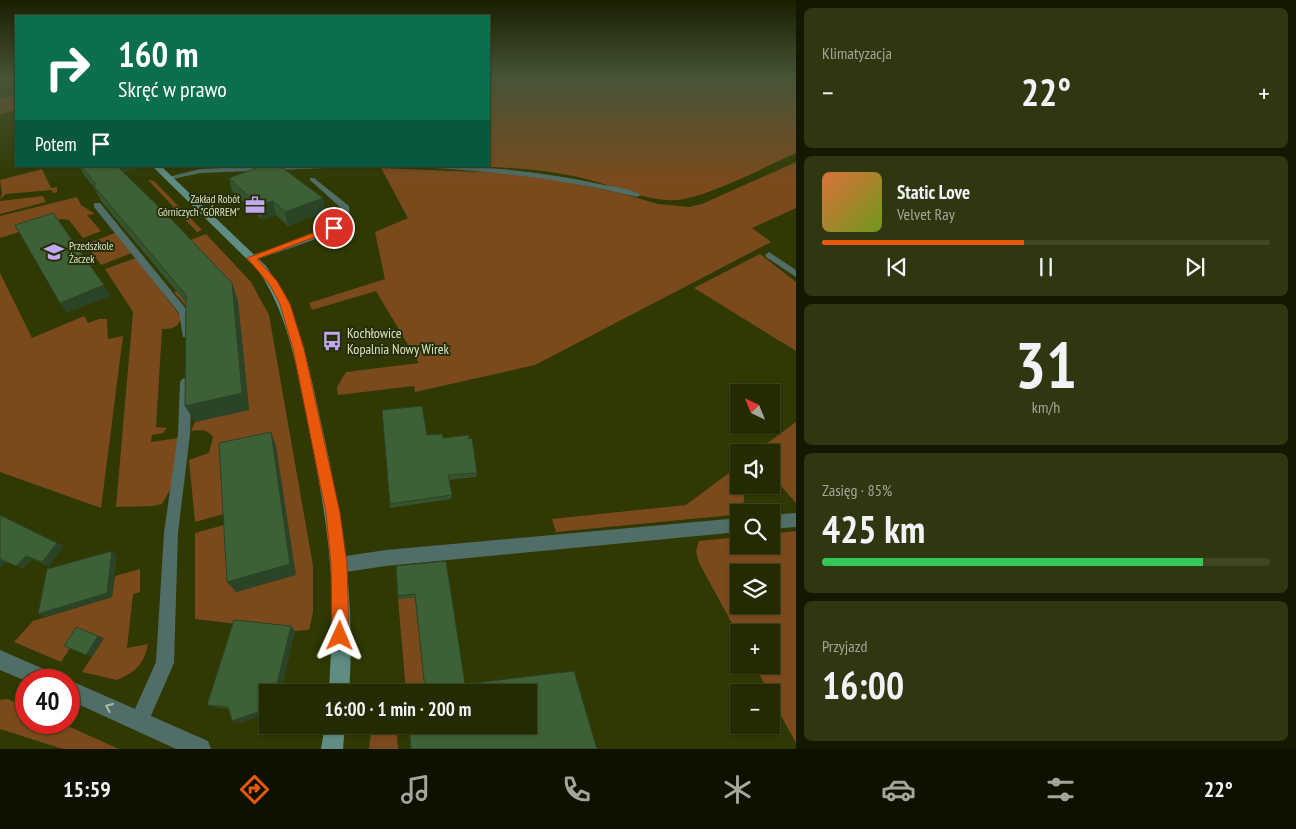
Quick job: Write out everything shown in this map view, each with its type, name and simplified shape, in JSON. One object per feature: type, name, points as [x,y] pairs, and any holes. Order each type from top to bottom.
[{"type":"street","points":[[157,167],[252,258],[274,283],[290,316],[333,513],[339,564],[341,617],[339,684]]},
{"type":"street","points":[[2,664],[16,669]]},
{"type":"street","points":[[80,695],[200,749]]},
{"type":"street","points":[[332,749],[334,734]]},
{"type":"lane","points":[[168,178],[200,171],[302,167]]},
{"type":"lane","points":[[450,167],[534,172],[637,195]]},
{"type":"lane","points":[[252,258],[326,231],[347,216],[346,208],[312,179]]},
{"type":"lane","points":[[97,205],[184,312],[188,326],[187,344]]},
{"type":"lane","points":[[769,255],[796,274]]},
{"type":"lane","points":[[139,720],[165,664],[171,533],[184,434],[186,372]]},
{"type":"lane","points":[[780,521],[796,520]]},
{"type":"lane","points":[[339,564],[730,526]]},
{"type":"shaded area","points":[[490,113],[796,113],[796,153],[719,188],[688,198],[665,200],[641,196],[570,175],[490,167]]},
{"type":"shaded area","points":[[796,162],[796,208],[752,228],[771,242],[535,365],[415,392],[414,386],[338,395],[337,387],[346,372],[419,363],[376,291],[312,310],[309,303],[385,279],[375,232],[408,218],[381,168],[530,174],[620,193],[658,204],[689,207],[702,204]]},
{"type":"shaded area","points":[[42,169],[51,188],[57,187],[57,192],[52,193],[52,190],[6,194],[0,199],[2,193],[0,180]]},
{"type":"shaded area","points":[[148,180],[154,181],[202,230],[197,232]]},
{"type":"shaded area","points":[[43,196],[46,202],[0,214],[0,201]]},
{"type":"shaded area","points":[[77,197],[81,205],[95,214],[87,215],[101,231],[83,238],[69,220],[61,219],[0,238],[0,216]]},
{"type":"shaded area","points":[[115,233],[132,253],[101,265],[86,244]]},
{"type":"shaded area","points":[[206,234],[251,282],[269,315],[313,566],[313,612],[309,630],[295,631],[195,619],[195,533],[231,523],[236,592],[296,574],[231,512],[195,522],[189,460],[209,453],[213,437],[203,431],[191,431],[195,422],[249,409],[239,316],[216,319],[202,318],[189,309],[174,292],[177,291],[177,245]]},
{"type":"shaded area","points":[[760,254],[796,282],[796,351],[694,288]]},
{"type":"shaded area","points":[[136,258],[181,317],[178,324],[174,327],[162,329],[156,427],[167,428],[163,433],[152,435],[151,442],[178,438],[173,485],[162,504],[116,507],[133,312],[105,269]]},
{"type":"shaded area","points":[[0,273],[32,338],[84,316],[88,323],[99,319],[107,319],[108,339],[123,336],[101,508],[0,472]]},
{"type":"shaded area","points":[[796,422],[796,503],[780,485],[780,444],[766,444]]},
{"type":"shaded area","points":[[730,472],[730,494],[744,494],[743,504],[730,504],[730,515],[556,532],[552,519],[686,505]]},
{"type":"shaded area","points":[[796,531],[796,743],[780,714],[780,684],[765,684],[759,674],[780,674],[780,624],[732,624],[699,563],[696,551],[699,541],[730,538],[730,554],[780,554],[780,533]]},
{"type":"shaded area","points":[[140,569],[140,592],[133,594],[127,648],[148,644],[141,662],[129,674],[117,680],[82,672],[104,638],[70,648],[61,662],[14,642],[33,621],[112,597],[115,576]]},
{"type":"shaded area","points":[[415,597],[424,684],[405,684],[398,599]]},
{"type":"shaded area","points":[[8,699],[15,702],[15,734],[0,729],[0,700]]},
{"type":"shaded area","points":[[80,732],[119,749],[63,749],[16,734],[80,734]]},
{"type":"shaded area","points":[[371,734],[397,734],[398,749],[369,749]]},
{"type":"building","points":[[82,167],[118,167],[232,283],[242,393],[185,406],[186,295],[93,185],[96,184]]},
{"type":"building","points":[[259,167],[281,167],[323,198],[285,212],[273,201],[259,206],[229,178]]},
{"type":"building","points":[[53,213],[104,285],[60,303],[15,225]]},
{"type":"building","points":[[422,406],[427,435],[442,434],[443,438],[469,435],[469,439],[472,438],[477,473],[448,475],[452,495],[390,504],[382,410]]},
{"type":"building","points":[[271,432],[290,564],[227,582],[219,443]]},
{"type":"building","points":[[0,515],[57,543],[42,562],[26,556],[16,566],[0,559]]},
{"type":"building","points":[[112,551],[107,593],[38,614],[47,569]]},
{"type":"building","points":[[446,561],[465,684],[424,684],[415,594],[398,596],[396,566]]},
{"type":"building","points":[[234,620],[291,626],[277,684],[259,684],[259,712],[232,721],[228,707],[207,705]]},
{"type":"building","points":[[76,627],[98,636],[86,655],[64,646]]},
{"type":"building","points":[[574,671],[597,749],[411,749],[410,734],[537,734],[537,684],[465,684]]},
{"type":"place","name":"Zakład Robót Górniczych \"GÓRREM\"","points":[[255,205]]},
{"type":"place","name":"Przedszkole Żaczek","points":[[54,252]]},
{"type":"place","name":"Kochłowice Kopalnia Nowy Wirek","points":[[332,341]]},
{"type":"route","points":[[334,228],[252,258],[274,283],[285,304],[299,349],[333,513],[339,564],[340,636]]}]
